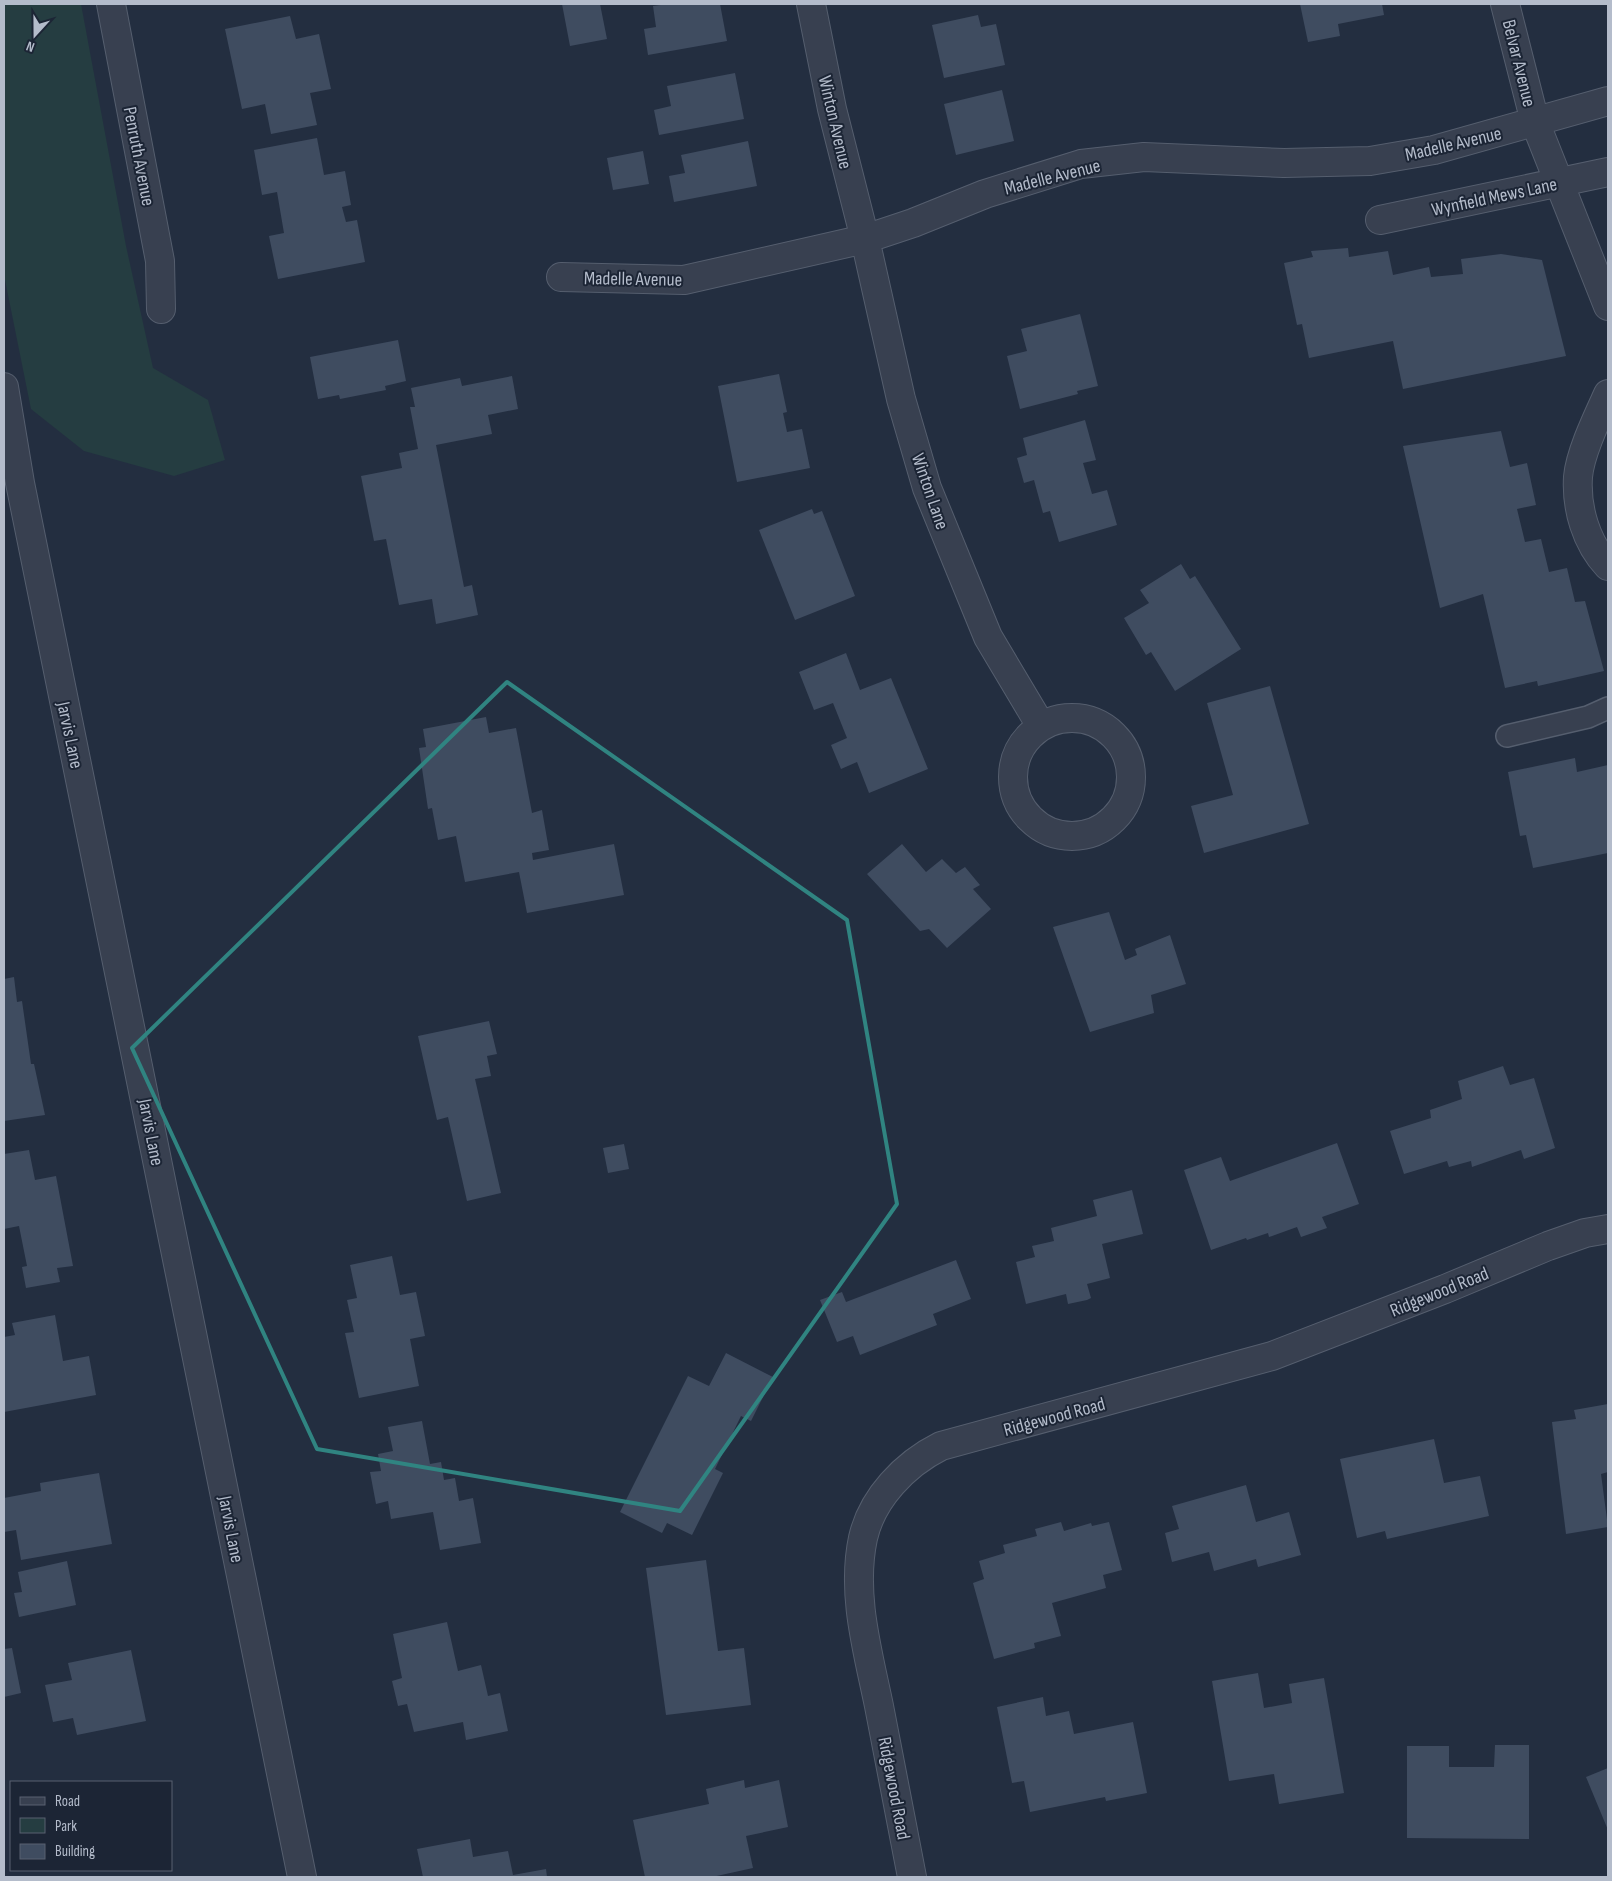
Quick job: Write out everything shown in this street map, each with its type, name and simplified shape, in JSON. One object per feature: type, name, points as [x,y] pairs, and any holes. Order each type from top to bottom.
[{"type":"street","name":"Penruth Avenue","points":[[111,4],[160,261],[162,309]]},
{"type":"street","name":"Winton Avenue","points":[[811,4],[832,109],[865,239]]},
{"type":"street","name":"Belvar Avenue","points":[[1505,4],[1535,122],[1608,306]]},
{"type":"street","name":"Madelle Avenue","points":[[561,277],[684,280],[865,239],[913,223],[985,194],[1081,164],[1144,157],[1284,163],[1370,160],[1434,150],[1608,101]]},
{"type":"street","name":"Wynfield Mews Lane","points":[[1380,220],[1608,172]]},
{"type":"street","name":"Winton Lane","points":[[865,239],[901,399],[927,488],[988,637],[1041,726]]},
{"type":"street","name":"Jarvis Lane","points":[[4,387],[12,479],[302,1877]]},
{"type":"street","points":[[1608,394],[1596,419],[1578,476],[1579,504],[1586,530],[1598,555],[1608,566]]},
{"type":"street","points":[[1079,718],[1098,723],[1114,735],[1125,751],[1131,770],[1131,789],[1123,808],[1110,823],[1092,833],[1074,836],[1055,834],[1038,825],[1024,812],[1015,794],[1014,765],[1016,756],[1026,739],[1041,726],[1059,719],[1079,718]]},
{"type":"street","name":"Ridgewood Road","points":[[912,1877],[862,1621],[858,1576],[863,1538],[869,1517],[894,1480],[922,1456],[941,1446],[1272,1356],[1445,1289],[1548,1246],[1585,1233],[1608,1229]]},
{"type":"lane","points":[[1507,736],[1588,717],[1608,708]]},
{"type":"highlighted area","points":[[507,682],[847,920],[897,1204],[680,1511],[317,1449],[132,1048]]},
{"type":"green space","points":[[4,4],[81,4],[126,246],[153,368],[208,400],[225,460],[174,476],[84,451],[31,409],[4,275]]},
{"type":"building","points":[[562,4],[600,4],[607,39],[570,46]]},
{"type":"building","points":[[668,4],[720,4],[727,41],[648,55],[644,29],[656,27],[653,6]]},
{"type":"building","points":[[1300,4],[1382,4],[1384,15],[1338,24],[1340,36],[1308,42]]},
{"type":"building","points":[[978,15],[981,27],[996,24],[1005,65],[944,78],[932,25]]},
{"type":"building","points":[[290,16],[296,39],[319,34],[331,89],[310,93],[317,125],[271,134],[265,104],[242,109],[225,29]]},
{"type":"building","points":[[735,73],[744,119],[659,135],[654,110],[671,106],[667,86]]},
{"type":"building","points":[[1002,90],[1014,141],[956,155],[944,104]]},
{"type":"building","points":[[317,138],[324,175],[345,171],[351,205],[342,207],[346,222],[357,220],[365,262],[278,279],[269,236],[284,233],[277,192],[262,195],[254,150]]},
{"type":"building","points":[[748,141],[757,186],[674,202],[669,176],[685,173],[681,155]]},
{"type":"building","points":[[643,151],[649,184],[613,190],[607,158]]},
{"type":"building","points":[[1348,248],[1349,257],[1388,251],[1393,275],[1429,267],[1431,277],[1463,274],[1461,259],[1501,254],[1542,260],[1566,356],[1403,389],[1393,341],[1309,358],[1302,324],[1297,325],[1284,263],[1313,257],[1311,251]]},
{"type":"building","points":[[1080,314],[1098,386],[1077,391],[1078,394],[1020,409],[1007,356],[1027,351],[1021,329]]},
{"type":"building","points":[[398,340],[406,381],[385,386],[386,390],[340,399],[339,395],[318,399],[310,357]]},
{"type":"building","points":[[779,374],[787,412],[783,413],[787,432],[802,429],[810,468],[737,482],[718,386]]},
{"type":"building","points":[[512,376],[518,409],[488,415],[492,434],[436,445],[464,587],[472,585],[478,615],[436,624],[432,599],[399,605],[386,539],[374,541],[361,476],[402,468],[399,453],[418,449],[410,407],[415,407],[411,388],[460,378],[462,386]]},
{"type":"building","points":[[1085,420],[1096,460],[1083,463],[1092,494],[1107,490],[1117,525],[1059,542],[1050,511],[1043,513],[1034,480],[1024,483],[1017,458],[1027,455],[1023,438]]},
{"type":"building","points":[[1501,431],[1510,467],[1527,463],[1536,505],[1517,509],[1525,542],[1541,539],[1549,572],[1567,568],[1575,602],[1585,601],[1604,671],[1538,686],[1537,681],[1505,688],[1483,594],[1440,608],[1403,446]]},
{"type":"building","points":[[812,509],[814,514],[822,511],[855,596],[795,620],[759,530]]},
{"type":"building","points":[[1181,564],[1190,579],[1195,576],[1241,649],[1175,691],[1151,652],[1146,655],[1124,618],[1149,603],[1140,590]]},
{"type":"building","points":[[846,653],[860,690],[891,678],[928,769],[869,793],[857,762],[841,769],[831,745],[847,738],[833,703],[814,710],[799,672]]},
{"type":"building","points":[[1270,686],[1309,824],[1204,853],[1191,806],[1233,795],[1207,703]]},
{"type":"building","points":[[486,717],[489,733],[516,728],[532,813],[542,810],[549,850],[532,853],[533,860],[614,844],[624,895],[527,913],[519,872],[465,882],[456,836],[438,840],[432,808],[428,809],[419,748],[426,747],[423,729]]},
{"type":"building","points":[[1575,758],[1577,772],[1608,765],[1608,853],[1533,868],[1526,835],[1520,836],[1508,772]]},
{"type":"building","points":[[902,844],[926,872],[942,859],[956,873],[965,867],[980,885],[973,889],[991,909],[947,948],[929,929],[920,931],[867,874]]},
{"type":"building","points":[[1109,912],[1125,960],[1137,955],[1135,949],[1170,935],[1186,984],[1151,995],[1154,1013],[1090,1032],[1053,927]]},
{"type":"building","points":[[14,977],[17,1002],[22,1001],[31,1064],[34,1064],[45,1115],[4,1121],[4,979]]},
{"type":"building","points":[[489,1021],[497,1054],[487,1056],[491,1076],[475,1079],[501,1193],[467,1201],[448,1117],[437,1120],[418,1036]]},
{"type":"building","points":[[1503,1066],[1510,1085],[1534,1078],[1555,1148],[1524,1159],[1521,1150],[1472,1167],[1471,1161],[1449,1167],[1447,1161],[1404,1174],[1390,1131],[1431,1118],[1430,1110],[1462,1099],[1458,1081]]},
{"type":"building","points":[[1337,1143],[1359,1204],[1322,1217],[1327,1228],[1301,1237],[1297,1227],[1269,1237],[1268,1233],[1247,1240],[1246,1238],[1211,1250],[1184,1170],[1221,1157],[1230,1181]]},
{"type":"building","points":[[624,1144],[629,1169],[608,1173],[603,1148]]},
{"type":"building","points":[[29,1150],[35,1180],[56,1176],[73,1266],[57,1268],[60,1282],[26,1288],[22,1267],[27,1266],[19,1226],[4,1229],[4,1154]]},
{"type":"building","points":[[1132,1190],[1143,1234],[1102,1244],[1110,1278],[1087,1284],[1091,1298],[1087,1300],[1068,1304],[1066,1294],[1026,1304],[1016,1262],[1035,1257],[1032,1246],[1054,1241],[1051,1228],[1097,1216],[1093,1200]]},
{"type":"building","points":[[392,1256],[400,1295],[416,1292],[425,1336],[410,1339],[419,1386],[359,1398],[345,1333],[354,1332],[347,1300],[357,1298],[350,1265]]},
{"type":"building","points":[[956,1260],[971,1299],[933,1314],[937,1325],[860,1355],[853,1336],[837,1342],[820,1300],[842,1292],[846,1302]]},
{"type":"building","points":[[55,1315],[63,1361],[89,1356],[96,1395],[4,1412],[4,1337],[15,1335],[12,1323]]},
{"type":"building","points":[[726,1353],[773,1377],[751,1421],[741,1416],[715,1469],[723,1473],[692,1535],[667,1523],[662,1533],[620,1512],[688,1376],[709,1386]]},
{"type":"building","points":[[1608,1404],[1608,1472],[1601,1474],[1608,1527],[1566,1534],[1552,1422],[1576,1419],[1574,1410]]},
{"type":"building","points":[[422,1421],[430,1464],[441,1462],[444,1480],[455,1478],[459,1501],[473,1498],[481,1543],[440,1550],[433,1512],[391,1519],[388,1501],[376,1504],[370,1472],[381,1471],[378,1454],[393,1451],[388,1427]]},
{"type":"building","points":[[1434,1439],[1444,1483],[1480,1476],[1489,1516],[1387,1539],[1385,1531],[1357,1538],[1340,1459]]},
{"type":"building","points":[[99,1473],[112,1544],[21,1560],[16,1530],[4,1532],[4,1498],[41,1491],[40,1483]]},
{"type":"building","points":[[1246,1485],[1256,1522],[1289,1512],[1301,1555],[1258,1567],[1256,1559],[1214,1571],[1209,1552],[1172,1562],[1165,1533],[1179,1529],[1172,1506]]},
{"type":"building","points":[[1061,1522],[1064,1531],[1091,1523],[1092,1526],[1109,1522],[1122,1570],[1103,1575],[1106,1588],[1052,1603],[1061,1636],[1034,1643],[1035,1648],[994,1659],[973,1583],[984,1579],[979,1561],[1005,1553],[1003,1545],[1037,1536],[1035,1529]]},
{"type":"building","points":[[706,1560],[718,1651],[744,1648],[751,1705],[666,1715],[646,1568]]},
{"type":"building","points":[[67,1561],[76,1605],[19,1617],[14,1593],[22,1592],[18,1572]]},
{"type":"building","points":[[447,1622],[458,1671],[481,1665],[488,1696],[500,1693],[508,1731],[466,1740],[463,1722],[414,1732],[407,1704],[398,1706],[392,1681],[402,1678],[393,1634]]},
{"type":"building","points":[[12,1648],[21,1693],[4,1697],[4,1649]]},
{"type":"building","points":[[131,1650],[146,1721],[77,1735],[73,1718],[53,1722],[45,1685],[72,1680],[68,1663]]},
{"type":"building","points":[[1258,1673],[1264,1708],[1292,1703],[1289,1684],[1324,1678],[1344,1793],[1279,1804],[1274,1774],[1229,1781],[1212,1681]]},
{"type":"building","points":[[1043,1697],[1046,1716],[1069,1711],[1074,1734],[1133,1722],[1147,1793],[1106,1801],[1105,1797],[1030,1812],[1024,1781],[1012,1783],[997,1707]]},
{"type":"building","points":[[1495,1745],[1529,1745],[1529,1839],[1407,1838],[1407,1746],[1449,1746],[1449,1767],[1494,1767]]},
{"type":"building","points":[[1608,1768],[1608,1830],[1586,1777]]},
{"type":"building","points":[[744,1780],[745,1788],[779,1780],[788,1827],[746,1836],[753,1868],[712,1877],[645,1877],[633,1820],[709,1804],[706,1789]]},
{"type":"building","points":[[470,1839],[473,1857],[508,1851],[513,1875],[546,1869],[547,1877],[423,1877],[417,1849]]}]
